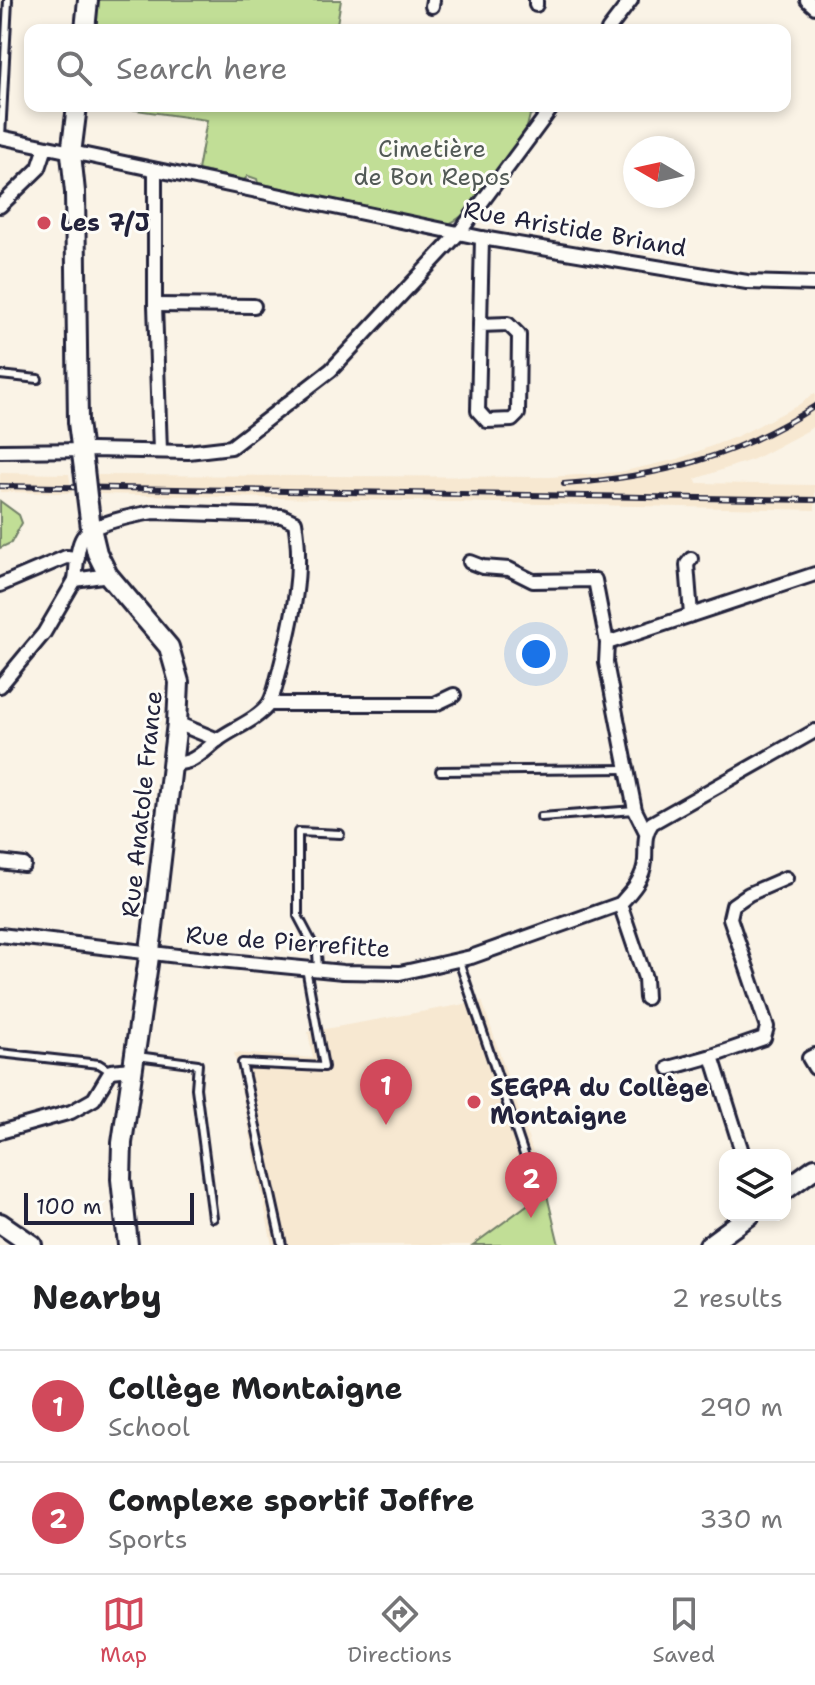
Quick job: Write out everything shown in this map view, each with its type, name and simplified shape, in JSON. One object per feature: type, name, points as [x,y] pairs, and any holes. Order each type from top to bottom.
[{"type":"street","points":[[86,24],[88,0]]},
{"type":"street","points":[[613,24],[631,0]]},
{"type":"street","points":[[807,0],[815,7]]},
{"type":"street","name":"Rue Anatole France","points":[[76,112],[71,154],[75,192],[78,422],[91,528],[97,553],[108,575],[169,647],[179,682],[177,723],[149,953],[122,1143],[121,1179],[128,1245]]},
{"type":"street","points":[[0,451],[188,452],[231,447],[331,370],[459,233],[549,112]]},
{"type":"street","name":"Rue Aristide Briand","points":[[0,137],[482,238],[747,282],[815,284]]},
{"type":"street","points":[[0,206],[39,168],[46,147]]},
{"type":"street","points":[[155,171],[160,451]]},
{"type":"street","points":[[480,325],[508,324],[519,335],[518,414],[512,420],[487,421],[478,411],[482,238]]},
{"type":"street","points":[[155,305],[254,306]]},
{"type":"street","points":[[0,686],[44,633],[75,580],[82,539],[91,528],[153,512],[282,516],[295,522],[297,581],[291,625],[269,704],[200,756],[183,764],[171,763]]},
{"type":"street","points":[[0,585],[66,557],[78,558]]},
{"type":"street","points":[[691,559],[687,564],[691,615]]},
{"type":"street","points":[[470,562],[483,567],[509,569],[533,581],[595,580],[607,643],[606,663],[635,810],[646,832],[642,873],[634,890],[620,904],[645,978],[646,998]]},
{"type":"street","points":[[607,643],[815,574]]},
{"type":"street","points":[[75,580],[108,575]]},
{"type":"street","points":[[269,704],[435,704],[454,695]]},
{"type":"street","points":[[177,723],[218,740]]},
{"type":"street","points":[[646,832],[660,818],[815,731]]},
{"type":"street","points":[[0,862],[24,865]]},
{"type":"street","points":[[669,1068],[764,1038],[767,1027],[730,918],[733,905],[749,894],[786,878]]},
{"type":"street","name":"Rue de Pierrefitte","points":[[0,935],[312,969],[400,973],[459,961],[620,904]]},
{"type":"street","points":[[815,1055],[809,1058],[815,1068]]},
{"type":"street","points":[[712,1056],[741,1149]]},
{"type":"street","points":[[0,1132],[71,1112],[94,1099],[111,1071],[132,1062]]},
{"type":"street","points":[[791,1186],[815,1168]]},
{"type":"street","points":[[720,1241],[743,1221]]},
{"type":"street","points":[[0,1223],[32,1245]]},
{"type":"lane","points":[[0,137],[8,0]]},
{"type":"lane","points":[[0,375],[38,379]]},
{"type":"lane","points":[[440,771],[627,769]]},
{"type":"lane","points":[[541,817],[635,810]]},
{"type":"lane","points":[[282,1245],[242,1063],[324,1067],[312,969],[317,952],[298,916],[298,832],[340,834]]},
{"type":"lane","points":[[459,961],[537,1193]]},
{"type":"lane","points":[[0,1053],[99,1064],[111,1071]]},
{"type":"lane","points":[[132,1062],[198,1064],[196,1088],[213,1218]]},
{"type":"shaded area","points":[[815,393],[815,425],[807,431],[754,459],[695,479],[697,483],[815,485],[815,510],[97,494],[94,475],[550,477],[620,472],[678,459],[738,436],[797,406]]},
{"type":"shaded area","points":[[0,473],[69,474],[72,493],[0,492]]},
{"type":"shaded area","points":[[482,1001],[546,1191],[473,1245],[272,1245],[234,1053],[313,1058],[308,1032]]},
{"type":"green space","points":[[98,0],[341,0],[337,24],[95,24]]},
{"type":"green space","name":"Cimetière de Bon Repos","points":[[150,112],[539,112],[530,115],[527,127],[493,178],[486,181],[477,201],[449,224],[258,183],[257,179],[248,176],[244,180],[198,170],[207,120]]},
{"type":"green space","points":[[0,501],[19,515],[22,523],[11,543],[0,548]]},
{"type":"green space","points":[[546,1191],[559,1245],[473,1245]]},
{"type":"railway","points":[[564,484],[631,476],[694,462],[755,439],[815,406]]},
{"type":"railway","points":[[0,486],[815,500]]},
{"type":"place","name":"Les 7/J","points":[[44,223]]},
{"type":"place","name":"SEGPA du Collège Montaigne","points":[[474,1102]]},
{"type":"place","name":"Collège Montaigne","points":[[386,1125]]},
{"type":"place","name":"Complexe sportif Joffre","points":[[531,1218]]}]
